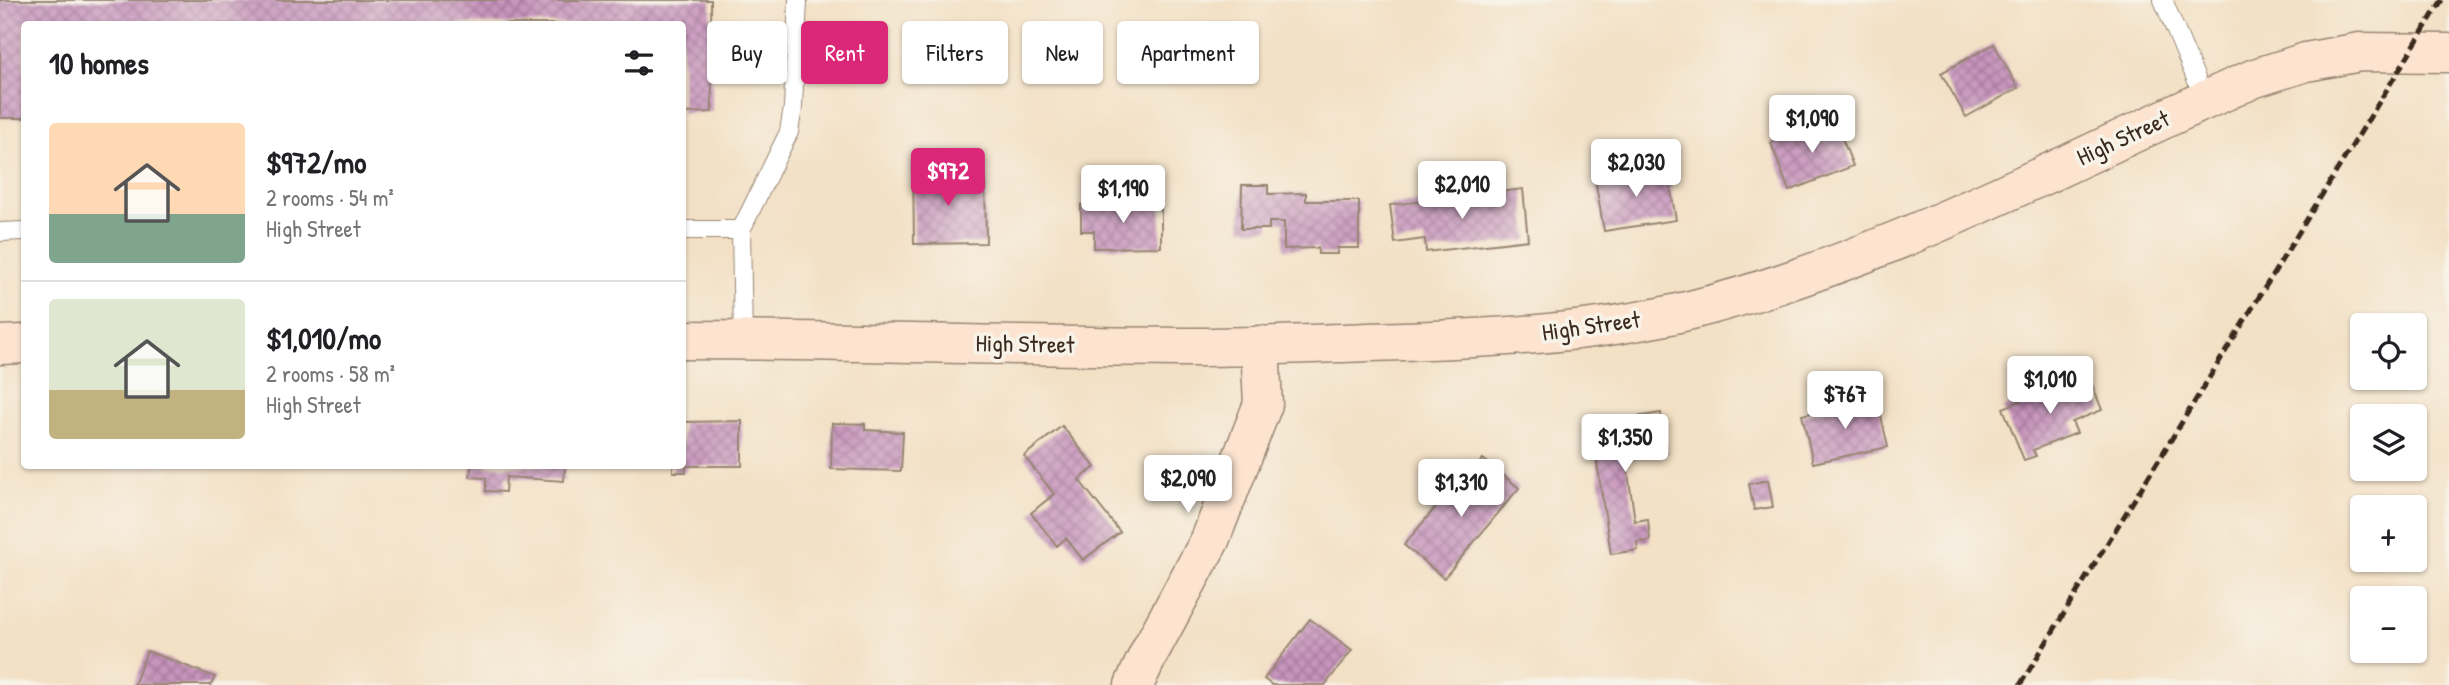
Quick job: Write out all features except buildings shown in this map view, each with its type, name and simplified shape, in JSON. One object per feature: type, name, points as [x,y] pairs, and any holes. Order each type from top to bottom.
[{"type":"main road","name":"High Street","points":[[686,340],[1198,347],[1452,340],[1579,329],[1686,311],[1755,292],[1856,258],[2255,78],[2306,62],[2360,52],[2449,53]]},
{"type":"main road","points":[[0,345],[21,344]]},
{"type":"main road","points":[[1134,685],[1210,540],[1263,404],[1260,345]]},
{"type":"lane","points":[[743,340],[741,230],[789,132],[793,107],[799,0]]},
{"type":"lane","points":[[2163,0],[2206,100]]},
{"type":"lane","points":[[686,230],[741,230]]},
{"type":"lane","points":[[0,232],[21,232]]},
{"type":"railway","points":[[2020,685],[2442,0]]}]
